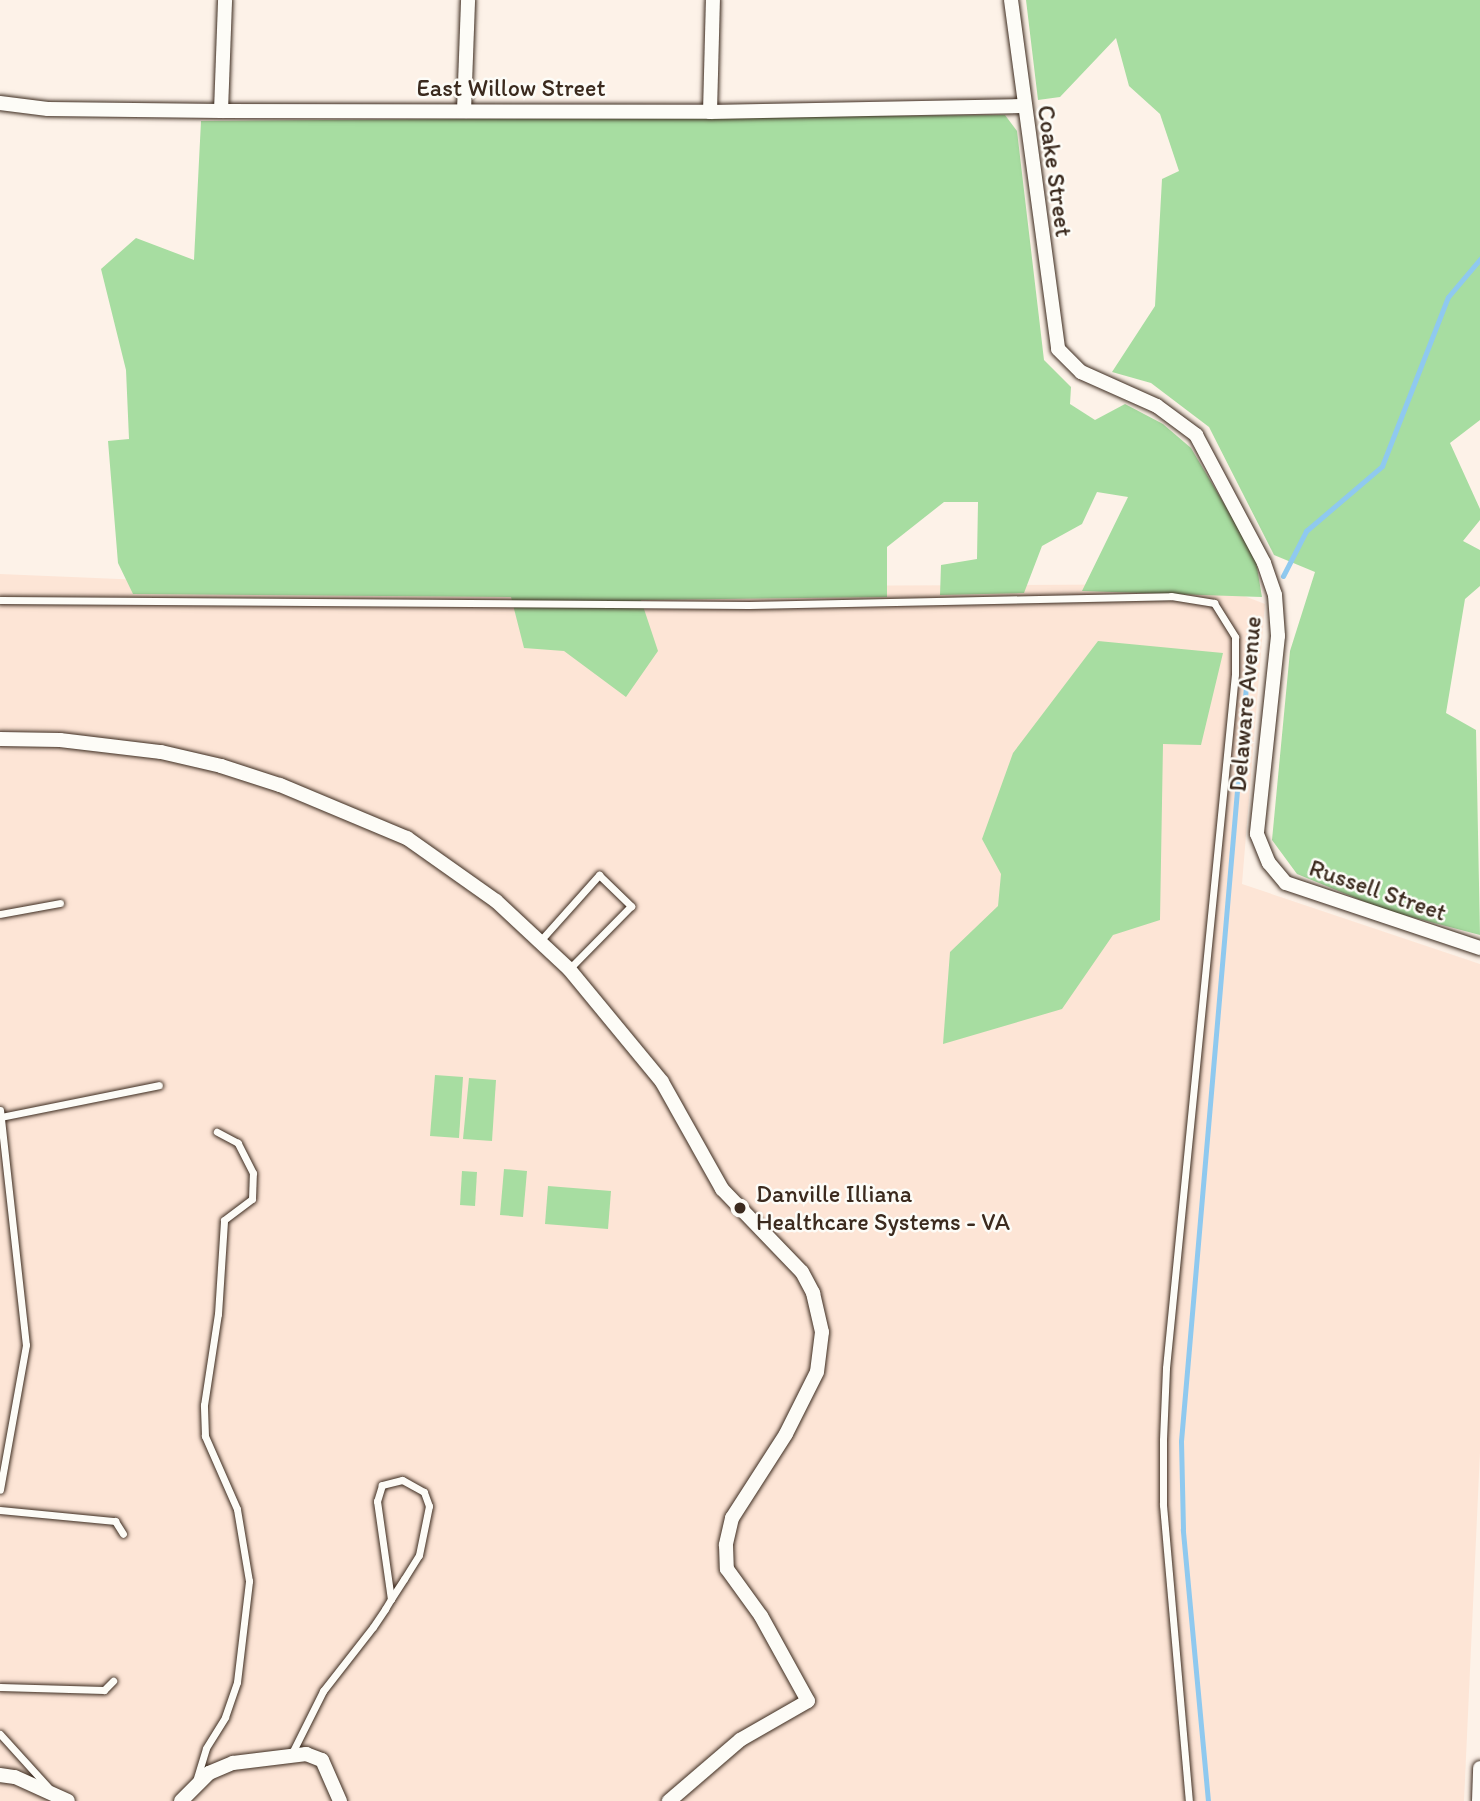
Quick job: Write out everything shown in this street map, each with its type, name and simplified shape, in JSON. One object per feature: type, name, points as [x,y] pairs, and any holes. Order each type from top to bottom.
[{"type":"street","points":[[221,111],[225,0]]},
{"type":"street","points":[[464,111],[468,0]]},
{"type":"street","points":[[710,112],[713,0]]},
{"type":"street","name":"Coake Street","points":[[1011,0],[1022,106],[1058,349]]},
{"type":"street","name":"East Willow Street","points":[[0,103],[48,109],[221,111],[710,112],[1022,106]]},
{"type":"street","name":"Delaware Avenue","points":[[1058,349],[1081,372],[1157,406],[1196,435],[1265,563],[1275,595],[1278,636],[1257,834],[1269,863]]},
{"type":"street","points":[[0,739],[60,740],[161,752],[280,785],[407,838],[496,901],[569,969],[662,1082],[722,1189],[802,1272],[813,1293],[822,1332],[817,1372],[806,1397],[732,1518],[726,1545],[727,1569],[761,1616],[808,1701],[740,1740],[669,1801]]},
{"type":"street","name":"Russell Street","points":[[1269,863],[1286,883],[1480,948]]},
{"type":"street","points":[[181,1801],[209,1773],[233,1763],[291,1755],[322,1759],[340,1801]]},
{"type":"street","points":[[1479,1801],[1480,1768]]},
{"type":"street","points":[[0,1774],[54,1793],[68,1801]]},
{"type":"lane","points":[[0,600],[749,605],[1171,596],[1214,603],[1235,637],[1235,674],[1166,1368],[1163,1440],[1163,1505],[1189,1801]]},
{"type":"lane","points":[[540,941],[599,875],[631,906],[569,969]]},
{"type":"lane","points":[[0,914],[60,903]]},
{"type":"lane","points":[[0,1490],[26,1345],[2,1151],[1,1114],[159,1085]]},
{"type":"lane","points":[[195,1785],[206,1748],[225,1717],[237,1682],[249,1581],[237,1509],[205,1436],[204,1405],[218,1314],[224,1220],[252,1199],[253,1173],[238,1143],[217,1132]]},
{"type":"lane","points":[[291,1755],[323,1691],[391,1599],[419,1555],[429,1506],[424,1492],[402,1480],[382,1485],[377,1501],[391,1599]]},
{"type":"lane","points":[[0,1510],[115,1521],[123,1534]]},
{"type":"lane","points":[[0,1687],[104,1690],[113,1681]]},
{"type":"lane","points":[[0,1734],[54,1793]]},
{"type":"shaded area","name":"Danville Illiana Healthcare Systems - VA","points":[[0,574],[335,588],[1213,584],[1265,604],[1242,884],[1480,964],[1480,1452],[1464,1801],[0,1801]]},
{"type":"green space","points":[[1026,0],[1480,0],[1480,420],[1450,443],[1480,509],[1480,520],[1463,541],[1480,550],[1480,586],[1465,599],[1446,713],[1476,730],[1480,935],[1385,910],[1297,874],[1272,840],[1290,651],[1315,572],[1274,555],[1209,427],[1151,383],[1112,372],[1155,306],[1162,179],[1179,171],[1160,114],[1129,86],[1116,38],[1060,97],[1038,100]]},
{"type":"green space","points":[[1005,115],[1017,131],[1044,360],[1071,387],[1070,404],[1095,420],[1125,404],[1163,424],[1191,448],[1255,556],[1262,597],[1082,591],[1128,497],[1097,492],[1082,524],[1042,546],[1024,593],[940,595],[941,565],[977,559],[978,502],[944,502],[887,547],[887,597],[641,600],[658,651],[626,697],[564,651],[524,648],[511,597],[133,594],[118,563],[108,441],[129,439],[126,370],[101,269],[136,238],[194,260],[201,121]]},
{"type":"green space","points":[[1098,641],[1223,653],[1201,745],[1163,744],[1160,920],[1113,935],[1062,1009],[943,1044],[950,952],[998,906],[1001,874],[982,839],[1013,753]]},
{"type":"green space","points":[[435,1075],[463,1077],[459,1138],[430,1136]]},
{"type":"green space","points":[[469,1078],[496,1080],[492,1141],[463,1139]]},
{"type":"green space","points":[[504,1169],[527,1171],[523,1217],[500,1215]]},
{"type":"green space","points":[[462,1171],[477,1172],[475,1206],[460,1205]]},
{"type":"green space","points":[[548,1186],[611,1191],[608,1229],[545,1224]]},
{"type":"waterway","points":[[1283,576],[1306,531],[1382,466],[1448,297],[1480,259]]},
{"type":"waterway","points":[[1208,1801],[1183,1529],[1181,1441],[1250,639],[1258,622]]},
{"type":"place","name":"Danville Illiana Healthcare Systems - VA","points":[[740,1208]]}]
